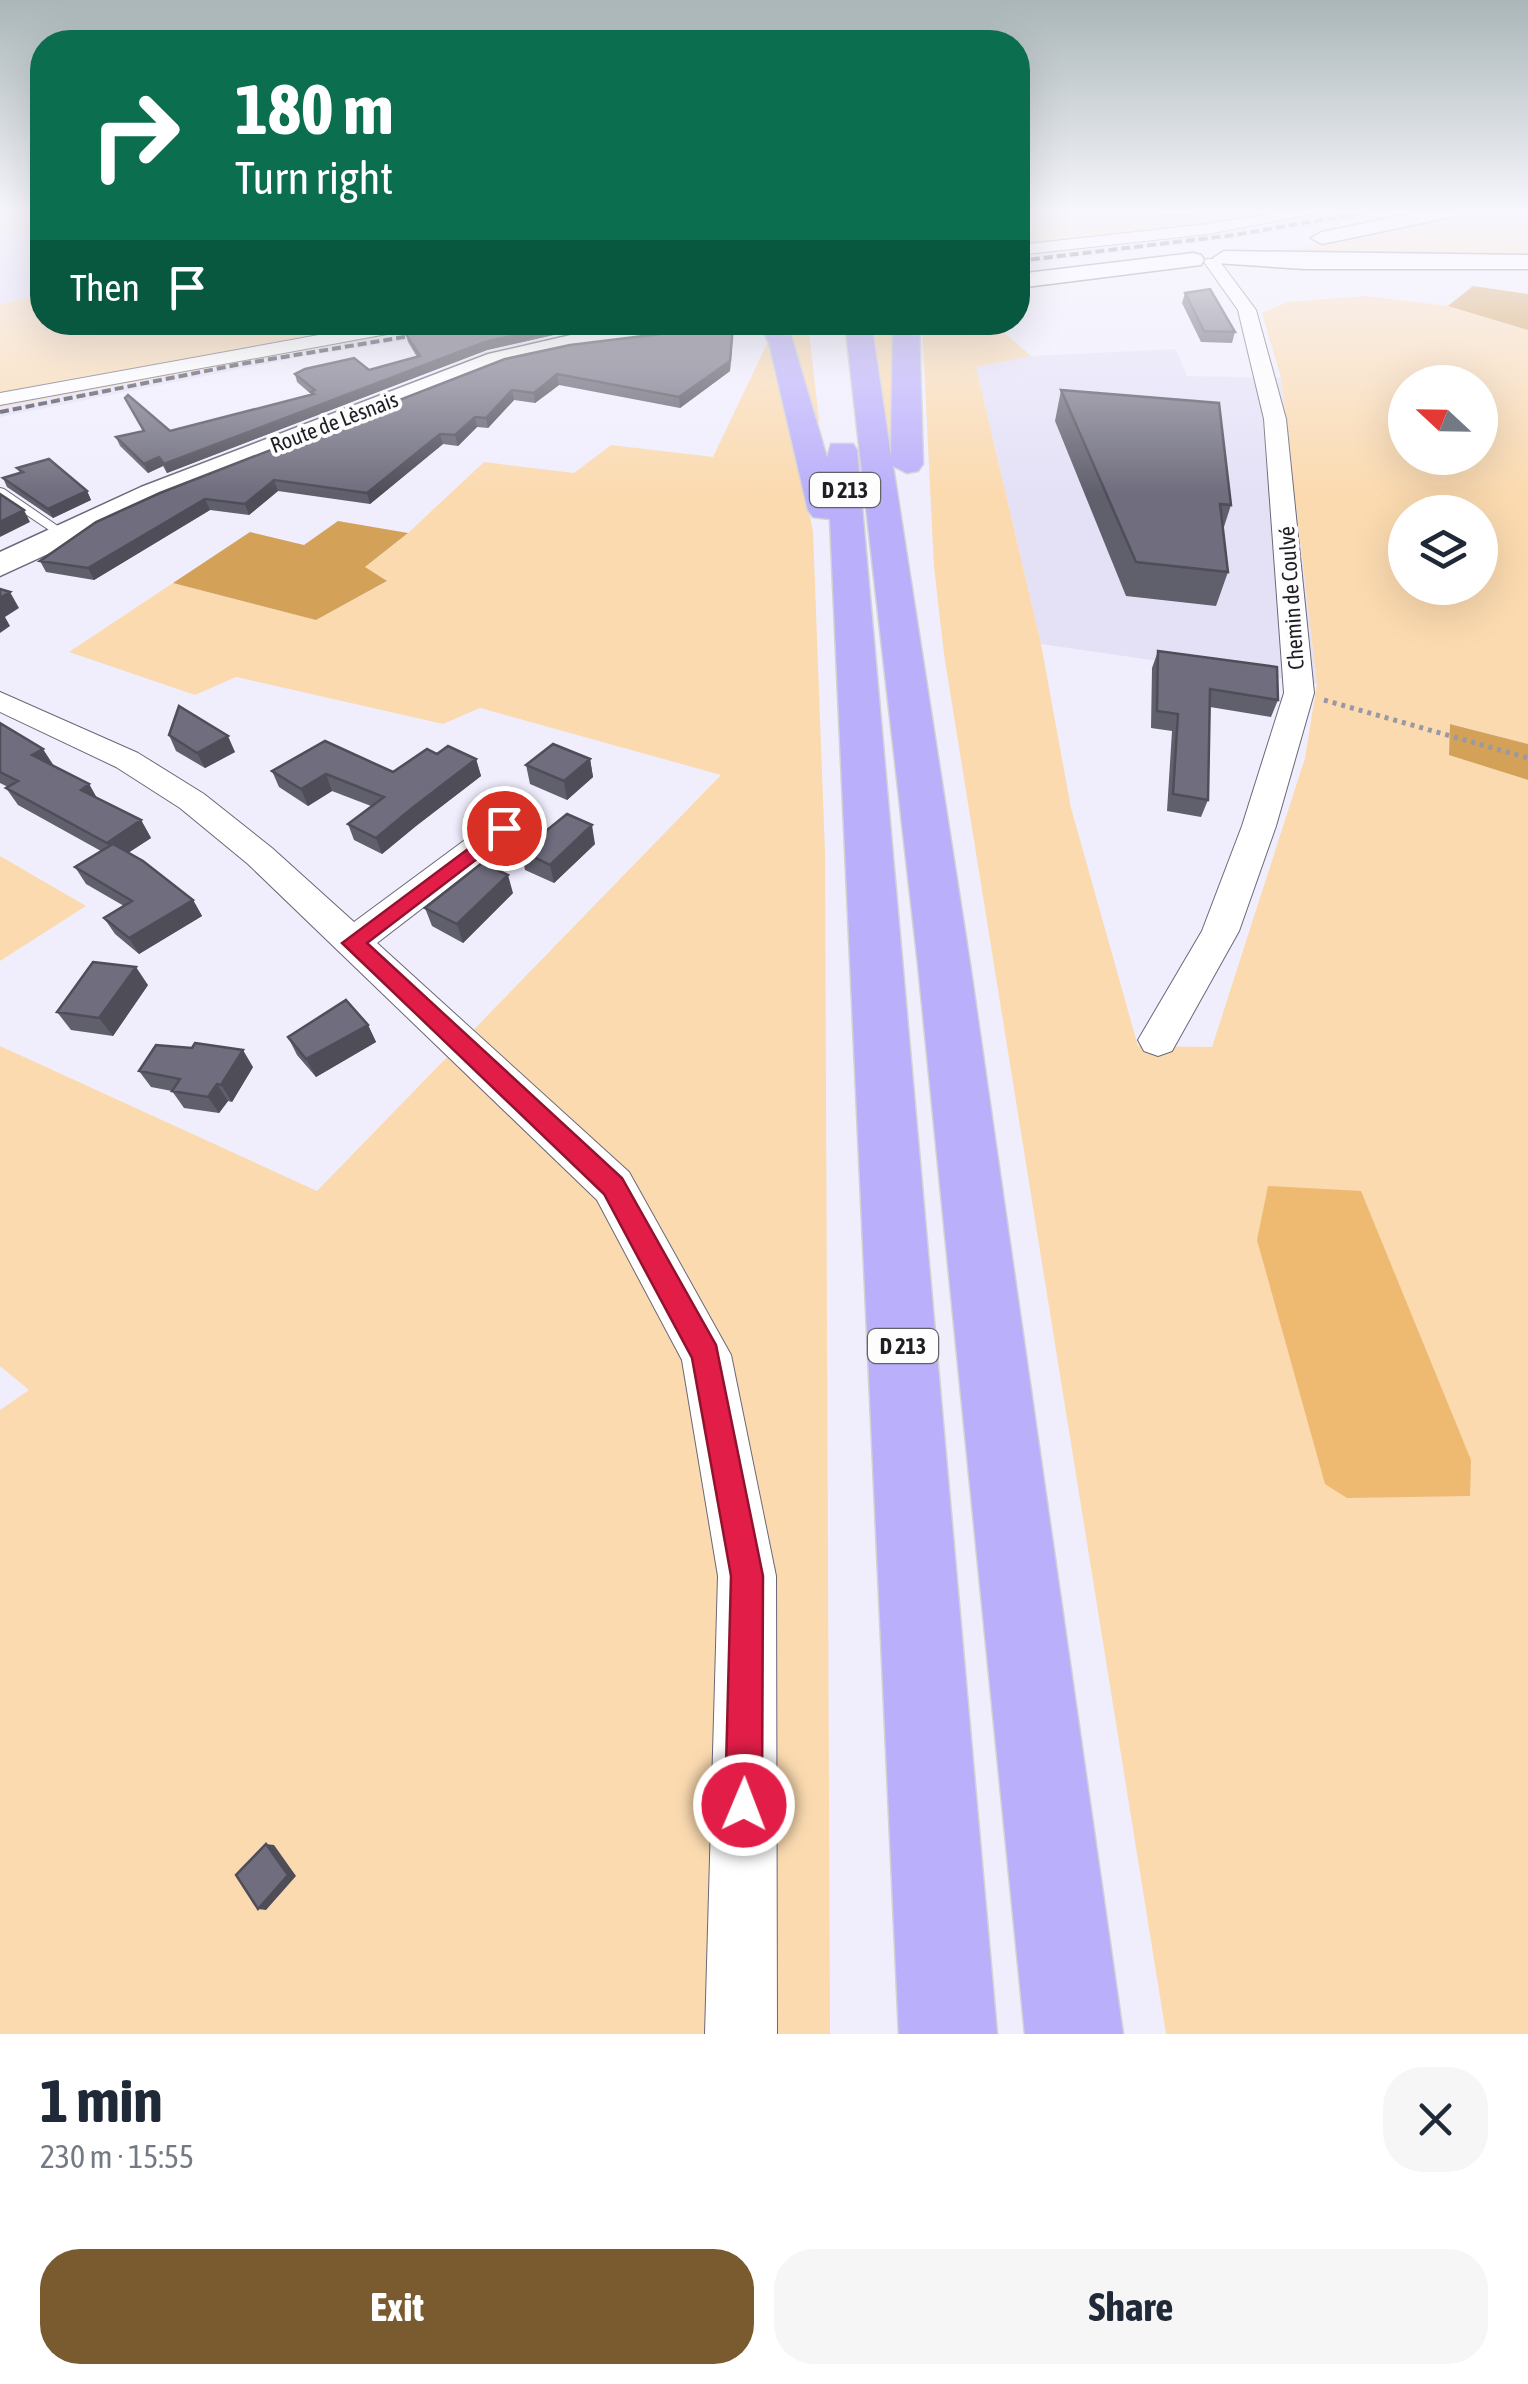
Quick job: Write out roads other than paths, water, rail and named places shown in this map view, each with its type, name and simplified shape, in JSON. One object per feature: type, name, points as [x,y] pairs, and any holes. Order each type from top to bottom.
[{"type":"highway","points":[[779,335],[826,515],[838,628],[858,658]]},
{"type":"highway","name":"D 213","points":[[832,335],[858,658],[948,2034]]},
{"type":"highway","name":"D 213","points":[[860,335],[894,572],[1074,2034]]},
{"type":"highway","points":[[894,572],[906,549],[906,335]]},
{"type":"street","name":"Chemin de Coulvé","points":[[1158,1040],[1220,931],[1259,826],[1299,693],[1275,418],[1243,305]]},
{"type":"street","points":[[0,400],[349,335]]},
{"type":"street","name":"Route de Lèsnais","points":[[0,566],[62,533],[225,464],[497,360],[571,343],[636,335]]},
{"type":"street","points":[[0,701],[127,760],[192,802],[260,856],[613,1186],[706,1355],[747,1576],[741,2034]]},
{"type":"street","points":[[352,943],[504,828]]},
{"type":"lane","points":[[0,492],[62,533]]},
{"type":"railway","points":[[0,412],[241,364],[416,335]]}]
